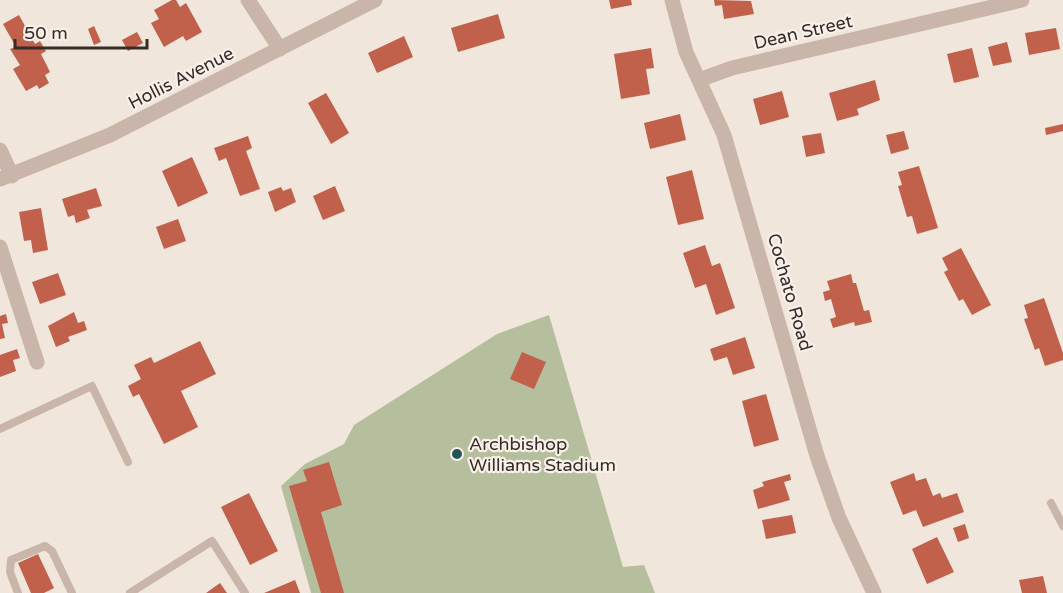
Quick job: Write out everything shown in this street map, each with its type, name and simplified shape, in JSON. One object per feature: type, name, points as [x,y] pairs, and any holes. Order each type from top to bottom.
[{"type":"street","points":[[248,0],[280,50]]},
{"type":"street","name":"Hollis Avenue","points":[[6,178],[92,144],[375,0]]},
{"type":"street","name":"Cochato Road","points":[[672,0],[681,38],[724,135],[816,456],[839,518],[874,593]]},
{"type":"street","name":"Dean Street","points":[[699,80],[732,68],[1022,0]]},
{"type":"street","points":[[0,150],[6,178]]},
{"type":"street","points":[[0,247],[37,362]]},
{"type":"lane","points":[[0,429],[92,386],[128,462]]},
{"type":"lane","points":[[1051,503],[1063,526]]},
{"type":"lane","points":[[130,593],[212,541],[245,593]]},
{"type":"lane","points":[[18,593],[10,572],[11,560],[45,546],[52,551],[72,593]]},
{"type":"green space","name":"Archbishop Williams Stadium","points":[[549,315],[623,567],[644,565],[655,593],[311,593],[281,486],[305,464],[344,444],[354,425],[497,334]]},
{"type":"building","points":[[176,0],[180,7],[186,3],[202,32],[186,41],[183,36],[164,47],[151,23],[159,19],[154,10]]},
{"type":"building","points":[[609,0],[631,0],[632,5],[611,9]]},
{"type":"building","points":[[714,0],[751,1],[754,14],[724,19],[722,5],[715,6]]},
{"type":"building","points":[[498,14],[505,38],[458,52],[451,28]]},
{"type":"building","points":[[19,15],[35,44],[40,41],[46,51],[41,54],[50,72],[45,75],[49,83],[39,89],[37,85],[26,91],[13,69],[20,65],[10,49],[16,47],[3,24]]},
{"type":"building","points":[[94,26],[101,42],[94,45],[88,29]]},
{"type":"building","points":[[1056,28],[1060,49],[1029,55],[1025,33]]},
{"type":"building","points":[[137,32],[143,43],[128,51],[122,40]]},
{"type":"building","points":[[404,36],[413,57],[377,73],[368,53]]},
{"type":"building","points":[[1007,42],[1012,62],[993,66],[988,47]]},
{"type":"building","points":[[651,48],[654,68],[646,69],[650,94],[621,99],[614,54]]},
{"type":"building","points":[[972,48],[979,77],[954,83],[947,54]]},
{"type":"building","points":[[875,80],[880,100],[857,109],[859,115],[837,121],[829,93]]},
{"type":"building","points":[[782,91],[789,117],[760,125],[753,99]]},
{"type":"building","points":[[326,93],[349,133],[331,144],[308,103]]},
{"type":"building","points":[[680,114],[686,140],[650,149],[644,123]]},
{"type":"building","points":[[1063,124],[1063,131],[1046,135],[1045,128]]},
{"type":"building","points":[[904,131],[909,149],[891,154],[886,135]]},
{"type":"building","points":[[821,133],[825,153],[806,157],[802,136]]},
{"type":"building","points":[[248,136],[252,148],[246,151],[260,189],[240,196],[226,158],[219,161],[214,148]]},
{"type":"building","points":[[192,157],[208,193],[178,207],[162,171]]},
{"type":"building","points":[[919,166],[938,228],[917,234],[912,216],[907,217],[898,186],[902,185],[898,172]]},
{"type":"building","points":[[692,170],[704,219],[678,225],[666,177]]},
{"type":"building","points":[[335,186],[345,211],[323,220],[313,196]]},
{"type":"building","points":[[281,187],[283,191],[291,188],[296,202],[275,212],[268,192]]},
{"type":"building","points":[[96,188],[102,206],[87,210],[90,218],[76,223],[74,215],[68,217],[62,199]]},
{"type":"building","points":[[41,208],[48,250],[33,253],[31,240],[24,241],[19,212]]},
{"type":"building","points":[[178,219],[186,241],[164,249],[156,227]]},
{"type":"building","points":[[705,245],[712,266],[720,263],[735,308],[716,315],[706,284],[695,288],[683,253]]},
{"type":"building","points":[[961,248],[991,305],[972,315],[963,299],[959,301],[944,272],[948,270],[942,258]]},
{"type":"building","points":[[58,273],[66,295],[40,304],[32,282]]},
{"type":"building","points":[[851,274],[864,311],[869,310],[872,322],[855,326],[854,322],[833,328],[830,319],[836,317],[831,299],[825,301],[823,292],[830,290],[827,281]]},
{"type":"building","points":[[1044,298],[1063,353],[1063,360],[1045,366],[1039,348],[1035,350],[1024,319],[1028,318],[1024,305]]},
{"type":"building","points":[[74,312],[78,323],[84,321],[87,330],[68,337],[70,341],[56,347],[48,326]]},
{"type":"building","points":[[6,314],[8,323],[2,324],[5,338],[0,339],[0,316]]},
{"type":"building","points":[[745,337],[755,368],[733,375],[727,357],[714,361],[710,349]]},
{"type":"building","points":[[200,341],[216,374],[181,391],[198,427],[164,444],[139,394],[133,397],[128,386],[141,379],[134,365],[151,357],[154,363]]},
{"type":"building","points":[[17,349],[20,358],[13,360],[16,371],[0,377],[0,355]]},
{"type":"building","points":[[522,352],[546,362],[534,389],[510,379]]},
{"type":"building","points":[[766,394],[779,440],[754,447],[742,401]]},
{"type":"building","points":[[329,462],[342,505],[321,512],[344,593],[321,593],[289,486],[307,481],[303,470]]},
{"type":"building","points":[[914,473],[916,481],[926,478],[933,496],[940,493],[942,498],[957,493],[964,512],[923,527],[916,510],[903,515],[890,482]]},
{"type":"building","points":[[790,474],[791,480],[784,482],[790,500],[758,509],[753,490],[764,486],[762,482]]},
{"type":"building","points":[[249,493],[278,551],[250,565],[221,507]]},
{"type":"building","points":[[792,515],[796,533],[766,539],[762,520]]},
{"type":"building","points":[[965,524],[969,538],[958,542],[953,528]]},
{"type":"building","points":[[937,537],[954,572],[927,584],[912,549]]},
{"type":"building","points":[[38,554],[54,588],[44,593],[31,593],[18,563]]},
{"type":"building","points":[[1043,576],[1047,593],[1022,593],[1019,580]]},
{"type":"building","points":[[295,580],[300,593],[264,593]]},
{"type":"building","points":[[220,583],[227,593],[206,593]]},
{"type":"place","name":"Archbishop Williams Stadium","points":[[457,454]]}]
